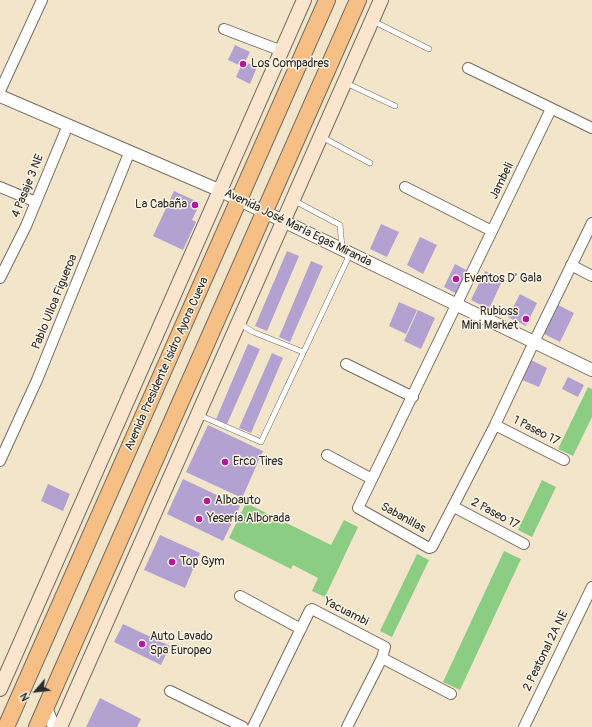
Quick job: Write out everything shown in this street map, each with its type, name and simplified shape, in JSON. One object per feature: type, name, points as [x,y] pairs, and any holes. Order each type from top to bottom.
[{"type":"main road","name":"Avenida Presidente Isidro Ayora Cueva","points":[[0,689],[304,0]]},
{"type":"main road","name":"Avenida Presidente Isidro Ayora Cueva","points":[[6,727],[327,0]]},
{"type":"main road","points":[[37,727],[358,0]]},
{"type":"main road","points":[[60,727],[381,0]]},
{"type":"street","points":[[0,91],[42,0]]},
{"type":"street","points":[[224,29],[282,51]]},
{"type":"street","points":[[468,68],[592,128]]},
{"type":"street","name":"Avenida José María Egas Miranda","points":[[0,96],[221,191],[592,370]]},
{"type":"street","name":"Jambeli","points":[[457,305],[551,109]]},
{"type":"street","name":"4 Pasaje 3 NE","points":[[0,278],[26,226],[68,125]]},
{"type":"street","name":"Pablo Ulloa Figueroa","points":[[0,461],[37,380],[130,151]]},
{"type":"street","points":[[405,186],[492,231]]},
{"type":"street","points":[[0,187],[36,202]]},
{"type":"street","points":[[534,342],[592,223]]},
{"type":"street","points":[[571,265],[592,276]]},
{"type":"street","name":"Sabanillas","points":[[457,305],[358,508],[429,548],[432,547],[454,507],[534,342]]},
{"type":"street","points":[[346,364],[413,397]]},
{"type":"street","name":"1 Paseo 17","points":[[495,425],[564,460]]},
{"type":"street","points":[[327,455],[372,479]]},
{"type":"street","name":"2 Paseo 17","points":[[454,507],[524,544]]},
{"type":"street","name":"2 Peatonal 2A NE","points":[[524,727],[592,587]]},
{"type":"street","points":[[240,596],[301,629]]},
{"type":"street","name":"Yacuambi","points":[[253,727],[310,610],[312,609],[383,646],[385,649],[382,658]]},
{"type":"street","points":[[347,727],[382,658],[451,694]]},
{"type":"street","points":[[170,692],[243,727]]},
{"type":"street","points":[[46,708],[54,727]]},
{"type":"lane","points":[[372,20],[429,49]]},
{"type":"lane","points":[[345,82],[395,106]]},
{"type":"lane","points":[[321,137],[370,163]]},
{"type":"lane","points":[[198,415],[262,442],[303,352],[346,251],[340,225],[293,200]]},
{"type":"lane","points":[[239,323],[253,332],[303,352]]},
{"type":"green space","points":[[588,387],[592,389],[592,417],[573,456],[558,449]]},
{"type":"green space","points":[[542,480],[556,487],[532,537],[518,530]]},
{"type":"green space","points":[[246,503],[331,545],[344,520],[358,527],[325,597],[312,591],[318,578],[293,565],[291,569],[229,538]]},
{"type":"green space","points":[[504,551],[521,559],[460,690],[443,682]]},
{"type":"green space","points":[[417,554],[429,560],[392,637],[380,631]]},
{"type":"building","name":"Los Compadres","points":[[235,45],[250,52],[245,62],[257,67],[250,84],[236,77],[241,66],[228,60]]},
{"type":"building","points":[[174,191],[200,203],[192,220],[196,222],[183,250],[153,236]]},
{"type":"building","points":[[381,224],[399,232],[387,257],[370,249]]},
{"type":"building","points":[[420,237],[437,245],[423,274],[407,265]]},
{"type":"building","points":[[287,251],[299,256],[267,331],[255,326]]},
{"type":"building","points":[[311,261],[323,266],[290,342],[279,337]]},
{"type":"building","name":"Eventos D' Gala","points":[[455,264],[468,271],[457,294],[444,287]]},
{"type":"building","points":[[485,271],[503,279],[489,309],[471,300]]},
{"type":"building","points":[[520,294],[537,303],[526,326],[508,317]]},
{"type":"building","points":[[399,302],[417,310],[406,334],[389,326]]},
{"type":"building","points":[[556,304],[574,313],[560,342],[542,333]]},
{"type":"building","points":[[418,310],[435,318],[421,349],[404,341]]},
{"type":"building","points":[[248,344],[260,349],[227,424],[216,419]]},
{"type":"building","points":[[272,353],[283,358],[251,433],[239,428]]},
{"type":"building","points":[[529,359],[547,368],[539,387],[520,379]]},
{"type":"building","points":[[568,377],[584,385],[578,397],[562,389]]},
{"type":"building","name":"Erco Tires","points":[[208,425],[263,451],[242,498],[186,472]]},
{"type":"building","points":[[183,479],[240,506],[223,541],[167,514]]},
{"type":"building","points":[[48,484],[70,494],[63,511],[41,501]]},
{"type":"building","name":"Top Gym","points":[[160,535],[200,553],[185,588],[144,570]]},
{"type":"building","name":"Auto Lavado Spa Europeo","points":[[123,624],[170,646],[161,665],[114,642]]},
{"type":"building","points":[[100,698],[141,719],[137,727],[86,727]]},
{"type":"place","name":"Los Compadres","points":[[243,64]]},
{"type":"place","name":"La Cabaña","points":[[195,205]]},
{"type":"place","name":"Eventos D' Gala","points":[[456,279]]},
{"type":"place","name":"Rubioss Mini Market","points":[[526,319]]},
{"type":"place","name":"Erco Tires","points":[[225,462]]},
{"type":"place","name":"Alboauto","points":[[207,501]]},
{"type":"place","name":"Yesería Alborada","points":[[199,519]]},
{"type":"place","name":"Top Gym","points":[[172,562]]},
{"type":"place","name":"Auto Lavado Spa Europeo","points":[[142,644]]}]
